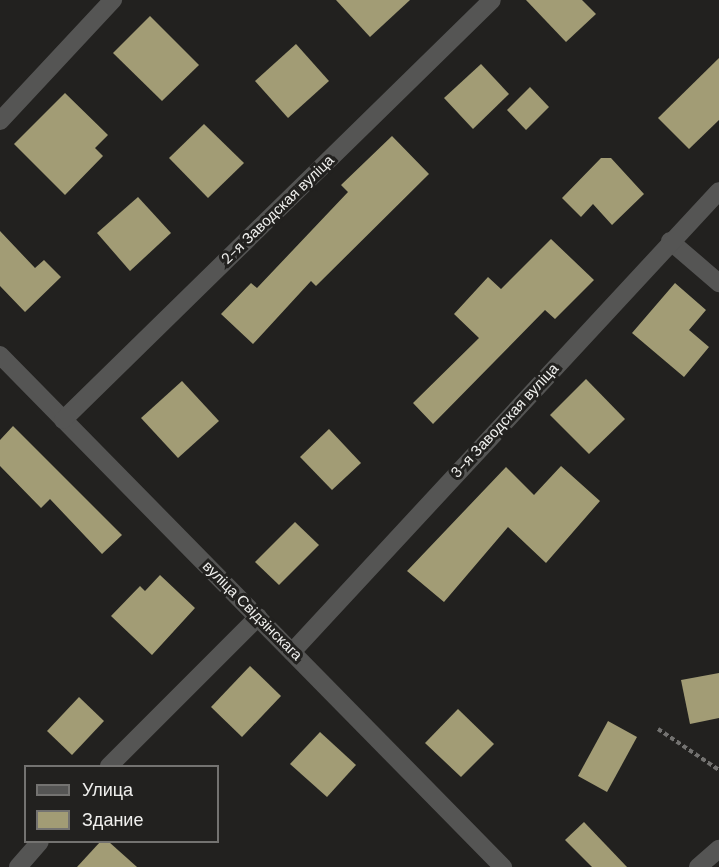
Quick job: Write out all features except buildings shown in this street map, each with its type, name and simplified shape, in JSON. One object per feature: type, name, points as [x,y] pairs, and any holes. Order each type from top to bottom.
[{"type":"street","points":[[0,121],[113,0]]},
{"type":"street","name":"2-я Заводская вуліца","points":[[63,420],[492,0]]},
{"type":"street","name":"3-я Заводская вуліца","points":[[292,652],[670,241],[719,191]]},
{"type":"street","points":[[670,241],[719,283]]},
{"type":"street","name":"вуліца Свідзінскага","points":[[0,355],[503,867]]},
{"type":"street","points":[[111,765],[258,617]]},
{"type":"street","points":[[18,867],[39,843]]},
{"type":"street","points":[[698,867],[719,849]]},
{"type":"path","points":[[658,729],[719,770]]}]
